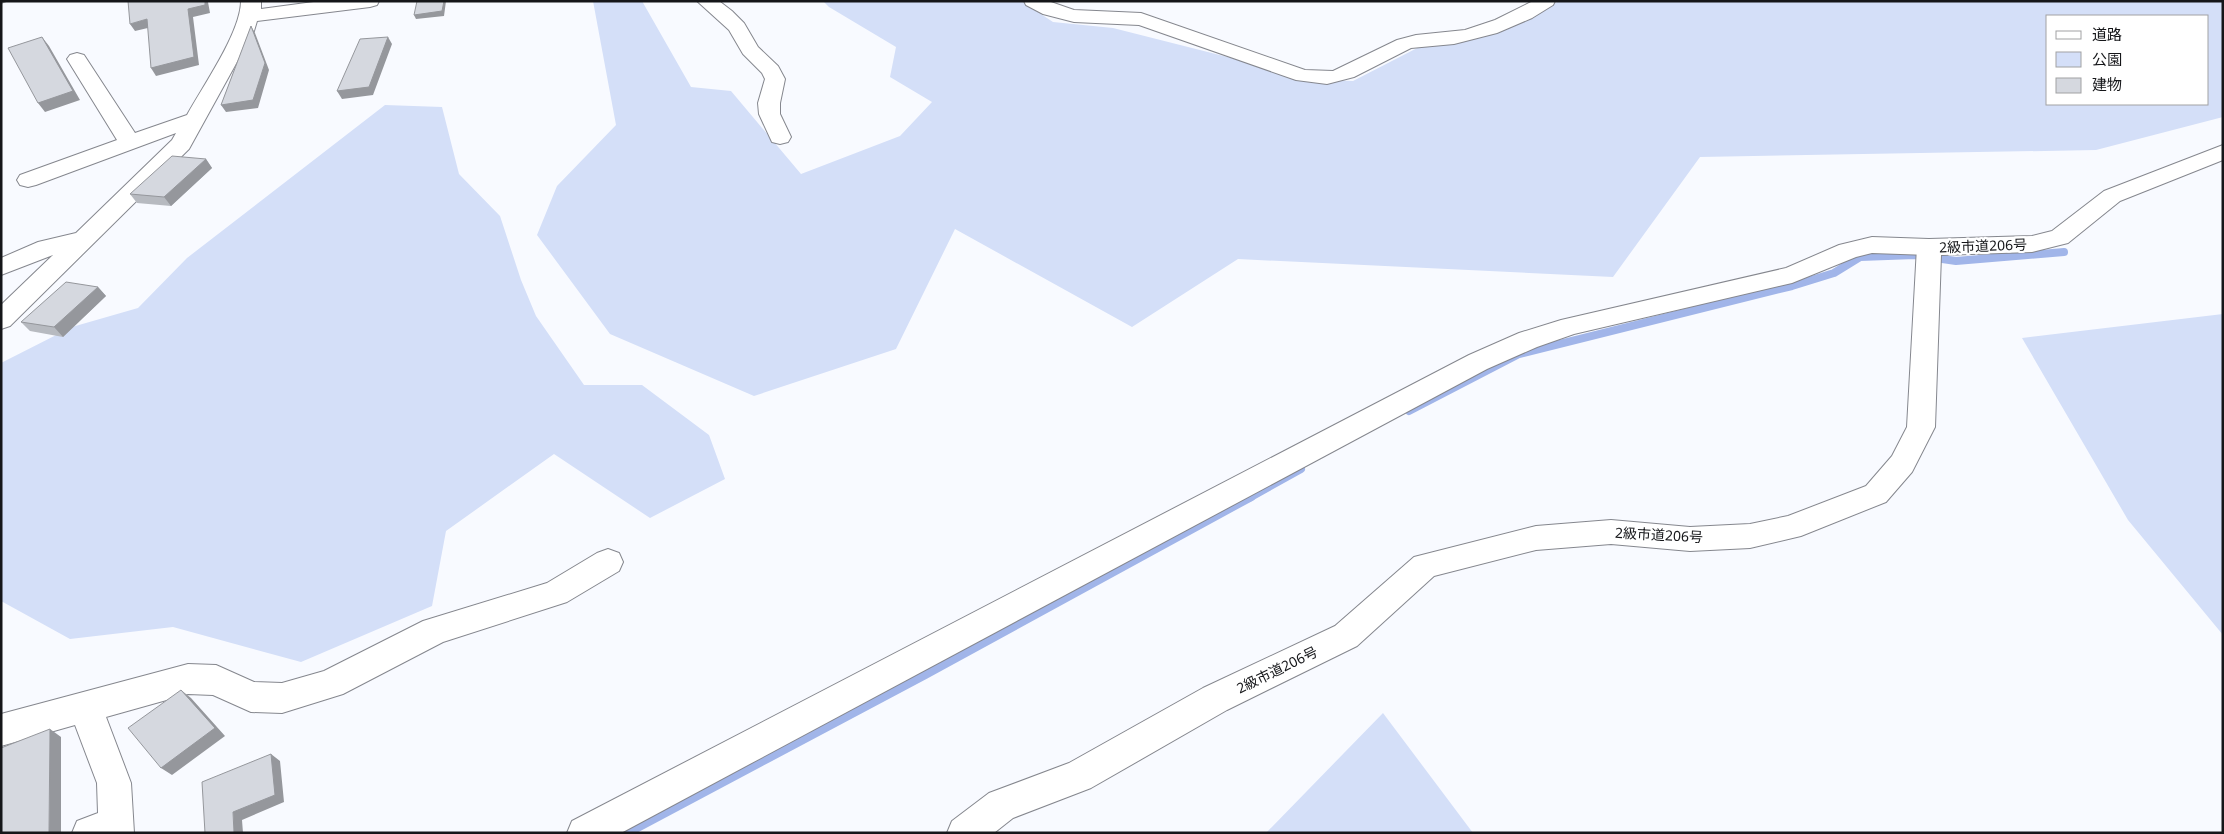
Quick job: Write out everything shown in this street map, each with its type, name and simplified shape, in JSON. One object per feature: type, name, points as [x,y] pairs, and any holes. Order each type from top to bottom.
[{"type":"street","points":[[1,320],[181,144],[244,31],[250,9],[370,1]]},
{"type":"street","points":[[706,1],[737,27],[750,50],[771,70],[775,79],[768,104],[770,119],[780,137]]},
{"type":"street","points":[[1033,1],[1050,10],[1074,16],[1141,10],[1304,76],[1326,78],[1344,74],[1402,45],[1417,41],[1455,38],[1485,30],[1517,17],[1546,1]]},
{"type":"street","points":[[77,59],[130,143]]},
{"type":"street","points":[[28,180],[195,119]]},
{"type":"street","name":"2級市道206号","points":[[965,833],[1001,805],[1079,776],[1215,700],[1346,636],[1425,566],[1536,538],[1611,532],[1690,539],[1750,536],[1791,527],[1876,494],[1902,464],[1921,427],[1929,247],[2032,244],[2060,237],[2112,196],[2223,152]]},
{"type":"street","points":[[1,267],[47,248],[84,239]]},
{"type":"street","points":[[585,833],[1460,372],[1511,348],[1570,326],[1792,275],[1848,251],[1872,246],[1929,247]]},
{"type":"street","points":[[1,730],[188,679],[216,680],[250,697],[282,698],[331,684],[434,631],[556,592],[608,562]]},
{"type":"street","points":[[85,706],[114,783],[107,829]]},
{"type":"green space","points":[[593,1],[642,1],[691,87],[731,91],[801,174],[900,136],[932,102],[890,77],[896,47],[829,7],[823,1],[1021,1],[1053,22],[1113,28],[1318,80],[1353,81],[1423,45],[1466,41],[1560,1],[2223,1],[2223,117],[2096,150],[1700,157],[1613,277],[1238,259],[1132,327],[955,229],[896,349],[754,396],[610,334],[537,235],[557,186],[616,125]]},
{"type":"green space","points":[[385,105],[442,107],[459,174],[500,216],[521,280],[536,316],[584,385],[642,385],[709,435],[725,479],[650,518],[554,454],[446,531],[432,606],[301,662],[173,627],[70,639],[1,601],[1,363],[72,327],[138,308],[187,258]]},
{"type":"green space","points":[[2223,314],[2223,635],[2128,520],[2022,338]]},
{"type":"green space","points":[[1383,713],[1473,833],[1266,833]]},
{"type":"building","points":[[128,1],[205,1],[205,5],[188,9],[194,57],[151,68],[147,19],[130,24]]},
{"type":"building","points":[[417,1],[444,1],[442,11],[414,15]]},
{"type":"building","points":[[251,26],[265,63],[253,100],[221,105]]},
{"type":"building","points":[[42,37],[73,91],[38,103],[8,48]]},
{"type":"building","points":[[388,37],[369,87],[337,91],[360,39]]},
{"type":"building","points":[[172,156],[206,159],[164,197],[130,194]]},
{"type":"building","points":[[66,282],[98,287],[54,327],[21,322]]},
{"type":"building","points":[[181,690],[215,728],[161,768],[128,728]]},
{"type":"building","points":[[50,729],[49,833],[1,833],[1,748]]},
{"type":"building","points":[[271,754],[275,795],[233,812],[234,833],[205,833],[202,782]]},
{"type":"waterway","points":[[1409,411],[1519,354],[1792,286],[1834,273],[1860,257],[1915,255],[1956,261],[2064,252]]},
{"type":"waterway","points":[[1249,498],[1301,469]]},
{"type":"waterway","points":[[626,833],[925,674],[1251,496]]}]
